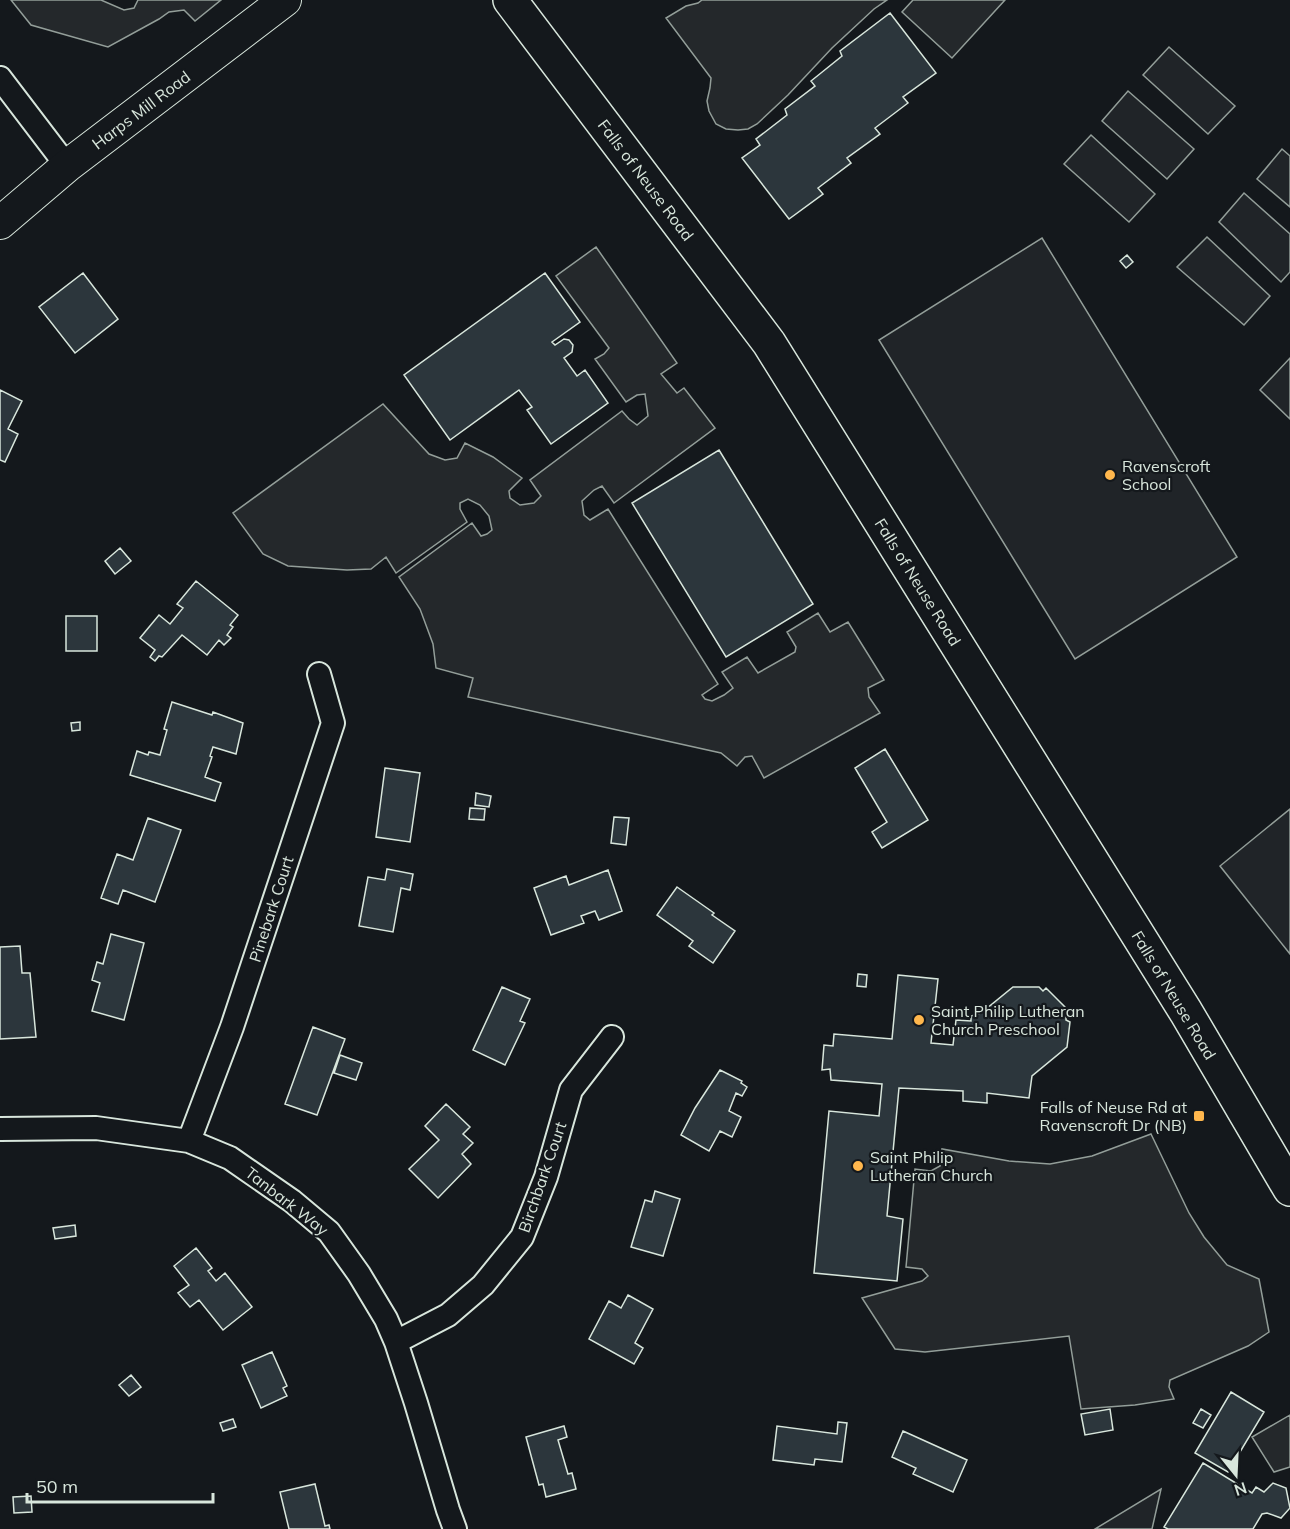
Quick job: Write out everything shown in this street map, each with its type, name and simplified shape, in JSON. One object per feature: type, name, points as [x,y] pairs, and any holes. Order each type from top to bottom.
[{"type":"main road","name":"Falls of Neuse Road","points":[[510,0],[769,343],[1186,1012],[1290,1189]]},
{"type":"street","name":"Harps Mill Road","points":[[0,223],[68,166],[285,0]]},
{"type":"street","points":[[0,78],[68,166]]},
{"type":"street","name":"Pinebark Court","points":[[189,1141],[232,1027],[333,723],[319,675]]},
{"type":"street","name":"Birchbark Court","points":[[396,1342],[448,1315],[483,1285],[522,1237],[546,1177],[571,1090],[612,1038]]},
{"type":"street","name":"Tanbark Way","points":[[0,1129],[96,1128],[189,1141],[230,1158],[292,1201],[330,1232],[370,1292],[396,1342],[455,1529]]},
{"type":"shaded area","points":[[11,0],[101,0],[124,10],[134,8],[138,0],[221,0],[195,21],[184,10],[169,12],[108,47],[31,25]]},
{"type":"shaded area","points":[[702,0],[887,0],[832,48],[757,124],[748,129],[738,130],[726,129],[716,124],[707,101],[711,78],[666,18]]},
{"type":"shaded area","points":[[913,0],[1005,0],[952,58],[902,12]]},
{"type":"shaded area","points":[[1169,47],[1235,106],[1208,134],[1143,75]]},
{"type":"shaded area","points":[[1128,91],[1194,149],[1167,179],[1102,121]]},
{"type":"shaded area","points":[[1091,135],[1155,194],[1129,222],[1064,164]]},
{"type":"shaded area","points":[[1282,149],[1290,156],[1290,207],[1257,179]]},
{"type":"shaded area","points":[[1244,193],[1290,234],[1290,272],[1281,282],[1219,222]]},
{"type":"shaded area","points":[[1207,237],[1270,296],[1244,325],[1177,267]]},
{"type":"shaded area","points":[[1042,238],[1237,557],[1075,659],[879,340]]},
{"type":"shaded area","points":[[596,247],[677,363],[661,374],[677,393],[684,388],[715,428],[614,503],[602,486],[582,501],[584,515],[590,520],[608,509],[718,684],[702,695],[705,699],[712,701],[733,688],[722,672],[747,657],[758,673],[795,652],[796,647],[787,632],[818,613],[830,632],[848,622],[884,680],[868,688],[869,697],[880,713],[764,778],[752,756],[745,757],[737,766],[721,753],[468,697],[473,678],[436,668],[433,644],[420,609],[399,577],[472,523],[481,536],[492,530],[489,516],[480,505],[468,499],[460,503],[460,509],[467,522],[396,573],[386,557],[371,569],[347,570],[288,566],[263,554],[233,513],[383,404],[429,454],[445,460],[457,458],[465,443],[493,457],[522,478],[509,491],[510,498],[520,505],[534,503],[541,496],[530,480],[622,411],[637,425],[648,416],[645,394],[637,395],[626,402],[595,359],[609,348],[556,276]]},
{"type":"shaded area","points":[[1290,358],[1290,419],[1260,390]]},
{"type":"shaded area","points":[[1290,809],[1290,954],[1220,866]]},
{"type":"shaded area","points":[[1151,1134],[1189,1213],[1204,1237],[1227,1265],[1259,1279],[1269,1332],[1248,1346],[1170,1380],[1169,1387],[1174,1399],[1081,1409],[1069,1336],[925,1352],[895,1349],[862,1298],[922,1281],[928,1276],[922,1269],[906,1267],[915,1169],[931,1171],[940,1166],[942,1149],[1009,1161],[1050,1164],[1092,1156]]},
{"type":"shaded area","points":[[1290,1415],[1290,1467],[1274,1472],[1252,1437]]},
{"type":"shaded area","points":[[1161,1489],[1152,1529],[1095,1529]]},
{"type":"building","points":[[890,13],[936,73],[903,97],[908,103],[875,128],[880,134],[847,158],[851,163],[818,188],[823,194],[789,219],[742,158],[760,145],[756,139],[787,115],[785,109],[815,86],[811,81],[842,56],[840,51]]},
{"type":"building","points":[[1127,255],[1133,262],[1126,268],[1120,261]]},
{"type":"building","points":[[83,273],[118,319],[75,353],[39,307]]},
{"type":"building","points":[[545,273],[580,322],[552,342],[555,345],[564,339],[569,340],[573,345],[572,352],[564,358],[577,376],[585,370],[608,403],[551,444],[527,410],[532,407],[519,390],[450,440],[404,375]]},
{"type":"building","points":[[0,390],[22,401],[8,429],[18,434],[5,462],[0,460]]},
{"type":"building","points":[[719,450],[813,604],[726,657],[632,503]]},
{"type":"building","points":[[120,548],[131,561],[115,574],[105,561]]},
{"type":"building","points":[[196,581],[238,615],[230,625],[233,627],[227,635],[231,638],[224,645],[219,640],[207,655],[182,635],[162,657],[159,656],[155,661],[150,657],[155,650],[140,638],[159,615],[170,624],[183,608],[177,604]]},
{"type":"building","points":[[66,616],[97,616],[97,651],[66,651]]},
{"type":"building","points":[[172,702],[212,715],[213,712],[243,723],[236,754],[213,747],[205,777],[221,783],[215,801],[130,775],[137,751],[148,755],[149,752],[160,755],[167,730],[164,729]]},
{"type":"building","points":[[80,722],[80,730],[72,731],[71,723]]},
{"type":"building","points":[[885,749],[928,820],[882,848],[872,832],[887,822],[855,768]]},
{"type":"building","points":[[385,768],[420,773],[410,842],[376,837]]},
{"type":"building","points":[[476,793],[491,796],[489,807],[475,805]]},
{"type":"building","points":[[470,808],[485,809],[484,820],[469,819]]},
{"type":"building","points":[[614,817],[629,818],[626,845],[611,843]]},
{"type":"building","points":[[148,818],[181,830],[155,902],[123,890],[118,904],[101,898],[117,854],[133,860]]},
{"type":"building","points":[[387,869],[413,874],[410,890],[401,888],[393,932],[359,926],[368,877],[385,880]]},
{"type":"building","points":[[608,870],[622,911],[599,920],[595,911],[581,916],[584,923],[551,935],[534,888],[566,876],[569,885]]},
{"type":"building","points":[[677,887],[735,931],[713,963],[689,946],[693,941],[657,915]]},
{"type":"building","points":[[111,934],[144,943],[124,1020],[92,1011],[100,983],[92,980],[97,962],[103,964]]},
{"type":"building","points":[[20,946],[22,973],[30,973],[36,1037],[0,1039],[0,947]]},
{"type":"building","points":[[858,974],[867,975],[866,987],[857,986]]},
{"type":"building","name":"Saint Philip Lutheran Church","points":[[898,975],[938,979],[931,1043],[953,1045],[956,1020],[971,1021],[971,1016],[981,1013],[1013,987],[1039,987],[1043,991],[1046,988],[1068,1010],[1066,1020],[1070,1022],[1067,1047],[1032,1076],[1029,1098],[987,1093],[987,1103],[963,1101],[963,1091],[899,1088],[887,1216],[903,1219],[897,1281],[814,1273],[829,1111],[879,1116],[882,1084],[831,1080],[830,1069],[822,1070],[824,1045],[833,1046],[834,1034],[892,1039]]},
{"type":"building","points":[[502,987],[530,999],[520,1021],[525,1023],[505,1065],[473,1050]]},
{"type":"building","points":[[313,1027],[345,1039],[317,1115],[285,1104]]},
{"type":"building","points":[[340,1055],[362,1063],[356,1080],[334,1073]]},
{"type":"building","points":[[720,1070],[742,1081],[741,1083],[747,1087],[742,1096],[736,1093],[729,1111],[741,1117],[732,1137],[720,1131],[709,1151],[681,1135],[695,1108]]},
{"type":"building","points":[[446,1104],[470,1127],[463,1134],[473,1143],[462,1154],[471,1164],[438,1198],[409,1169],[439,1140],[425,1126]]},
{"type":"building","points":[[655,1191],[680,1199],[663,1256],[631,1247],[645,1200],[652,1202]]},
{"type":"building","points":[[75,1225],[76,1236],[55,1239],[53,1228]]},
{"type":"building","points":[[196,1248],[212,1268],[208,1271],[216,1281],[225,1273],[252,1307],[223,1330],[199,1300],[190,1307],[178,1293],[189,1285],[174,1266]]},
{"type":"building","points":[[628,1295],[653,1309],[635,1343],[643,1348],[634,1364],[589,1339],[609,1301],[621,1308]]},
{"type":"building","points":[[272,1352],[287,1386],[283,1388],[287,1396],[261,1408],[242,1365]]},
{"type":"building","points":[[131,1375],[141,1387],[129,1396],[119,1385]]},
{"type":"building","points":[[1231,1392],[1264,1412],[1228,1472],[1195,1453]]},
{"type":"building","points":[[1110,1409],[1113,1430],[1085,1435],[1081,1414]]},
{"type":"building","points":[[1201,1409],[1211,1415],[1203,1428],[1193,1423]]},
{"type":"building","points":[[233,1419],[236,1427],[223,1431],[220,1423]]},
{"type":"building","points":[[838,1422],[847,1423],[842,1462],[815,1459],[814,1465],[773,1460],[777,1426],[837,1434]]},
{"type":"building","points":[[564,1426],[567,1437],[558,1440],[568,1474],[572,1473],[576,1489],[546,1497],[543,1484],[539,1485],[526,1437]]},
{"type":"building","points":[[903,1431],[967,1460],[953,1492],[913,1474],[916,1468],[892,1457]]},
{"type":"building","points":[[1203,1463],[1252,1493],[1256,1487],[1264,1492],[1273,1483],[1286,1488],[1290,1508],[1281,1518],[1267,1513],[1262,1514],[1253,1529],[1168,1529],[1164,1527]]},
{"type":"building","points":[[315,1484],[325,1526],[329,1525],[330,1529],[289,1529],[280,1492]]},
{"type":"building","points":[[31,1496],[32,1512],[14,1513],[13,1497]]},
{"type":"place","name":"Ravenscroft School","points":[[1110,475]]},
{"type":"place","name":"Saint Philip Lutheran Church Preschool","points":[[919,1020]]},
{"type":"place","name":"Falls of Neuse Rd at Ravenscroft Dr (NB)","points":[[1199,1116]]},
{"type":"place","name":"Saint Philip Lutheran Church","points":[[858,1166]]}]
